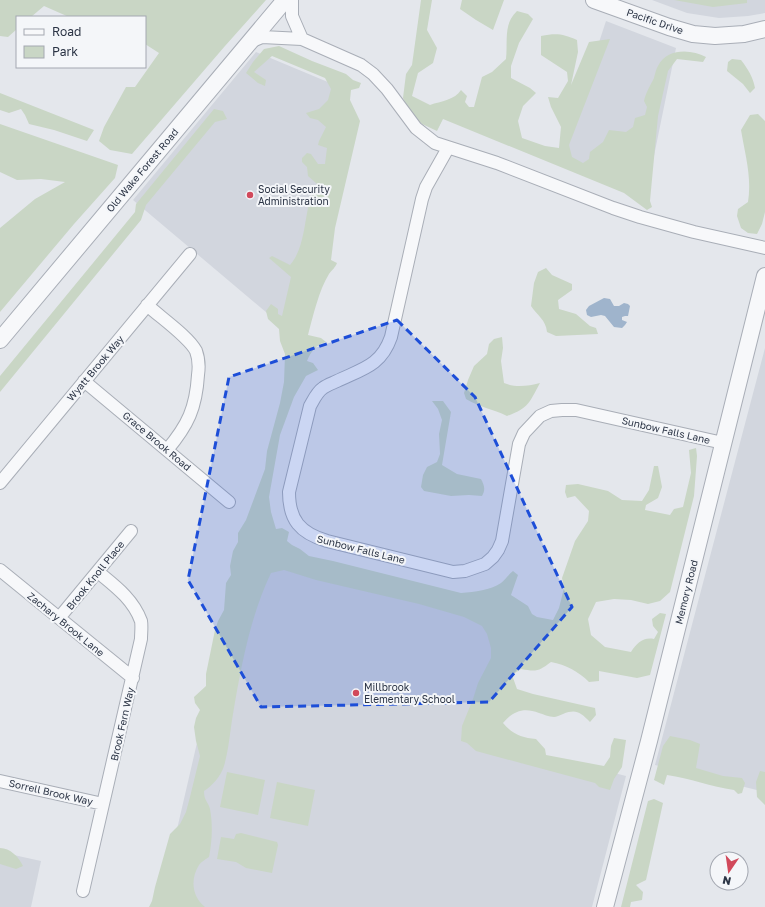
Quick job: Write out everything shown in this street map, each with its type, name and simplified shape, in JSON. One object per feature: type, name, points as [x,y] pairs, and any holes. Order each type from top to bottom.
[{"type":"street","name":"Old Wake Forest Road","points":[[0,340],[285,0]]},
{"type":"street","points":[[292,0],[292,16],[302,39]]},
{"type":"street","name":"Pacific Drive","points":[[594,0],[693,34],[715,36],[744,34],[765,29]]},
{"type":"street","points":[[250,42],[262,37],[302,39],[361,65],[373,74],[387,89],[416,128],[435,143],[497,162],[613,208],[640,217],[707,236],[765,248]]},
{"type":"street","name":"Sunbow Falls Lane","points":[[448,148],[426,187],[422,199],[388,348],[374,364],[323,387],[315,396],[310,406],[289,492],[289,504],[292,515],[298,524],[316,538],[453,572],[465,571],[485,564],[498,550],[502,541],[520,444],[524,433],[540,416],[551,411],[576,410],[723,443]]},
{"type":"street","name":"Wyatt Brook Way","points":[[0,483],[190,254]]},
{"type":"street","name":"Memory Road","points":[[606,907],[765,276]]},
{"type":"street","points":[[147,305],[188,340],[196,352],[199,364],[196,398],[190,417],[182,432],[167,450]]},
{"type":"street","name":"Grace Brook Road","points":[[84,381],[229,502]]},
{"type":"street","name":"Brook Knoll Place","points":[[59,618],[131,531]]},
{"type":"street","name":"Zachary Brook Lane","points":[[0,570],[132,678]]},
{"type":"street","name":"Brook Fern Way","points":[[83,891],[141,639],[141,622],[133,604],[119,589],[98,572]]},
{"type":"street","name":"Sorrell Brook Way","points":[[0,781],[103,804]]},
{"type":"highlighted area","points":[[397,320],[475,397],[572,607],[489,702],[261,707],[188,580],[229,377]]},
{"type":"shaded area","points":[[652,0],[765,0],[765,13],[719,18],[687,13]]},
{"type":"shaded area","points":[[606,21],[676,48],[646,195],[560,161]]},
{"type":"shaded area","points":[[256,52],[347,90],[292,334],[133,200]]},
{"type":"shaded area","points":[[765,348],[765,792],[655,765]]},
{"type":"shaded area","name":"Millbrook Elementary School","points":[[243,544],[522,616],[492,742],[626,776],[592,907],[159,907]]},
{"type":"shaded area","points":[[0,852],[41,861],[31,907],[0,907]]},
{"type":"green space","points":[[0,0],[266,0],[132,154],[110,150],[99,141],[104,127],[126,87],[135,87],[159,53],[146,45],[146,16],[67,16],[44,6],[32,16],[16,16],[16,30],[8,37],[0,36]]},
{"type":"green space","points":[[421,0],[432,0],[427,30],[437,48],[433,63],[418,73],[412,96],[430,105],[447,100],[455,96],[461,90],[467,96],[465,102],[469,107],[474,107],[482,77],[492,72],[506,59],[507,33],[513,16],[517,11],[528,14],[533,19],[519,43],[511,66],[511,78],[530,88],[536,93],[523,106],[518,121],[522,138],[545,146],[559,148],[561,127],[551,107],[548,97],[558,98],[568,81],[567,72],[541,55],[541,36],[560,35],[568,36],[577,40],[578,52],[571,85],[589,42],[610,39],[569,145],[572,157],[583,163],[589,159],[590,152],[603,142],[609,130],[626,132],[633,127],[635,118],[645,115],[647,107],[644,101],[657,67],[662,60],[673,53],[680,52],[693,52],[706,57],[703,62],[677,59],[668,71],[658,116],[650,201],[652,207],[647,210],[624,193],[443,119],[437,131],[422,124],[410,112],[403,98],[406,74],[412,65]]},
{"type":"green space","points":[[462,0],[504,0],[493,30],[460,9]]},
{"type":"green space","points":[[674,0],[747,0],[747,3],[713,7]]},
{"type":"green space","points":[[279,46],[346,74],[353,80],[361,83],[359,88],[351,90],[350,100],[360,121],[335,228],[331,260],[337,263],[325,280],[308,335],[321,338],[326,342],[314,349],[307,361],[313,363],[318,370],[306,376],[294,397],[280,435],[269,497],[271,512],[276,529],[282,528],[289,532],[287,541],[309,556],[461,593],[492,587],[501,583],[513,571],[518,575],[511,595],[528,606],[532,614],[537,617],[553,620],[559,608],[564,588],[562,578],[575,541],[588,521],[589,511],[575,496],[567,498],[565,492],[566,485],[578,484],[608,491],[622,500],[642,501],[649,490],[654,466],[658,466],[662,487],[658,498],[646,505],[645,510],[670,515],[674,509],[683,507],[691,473],[689,450],[696,448],[697,456],[694,496],[670,592],[660,601],[648,604],[631,600],[614,599],[596,602],[588,619],[591,635],[605,647],[631,652],[641,641],[654,639],[658,632],[653,626],[652,619],[660,613],[666,614],[650,675],[637,678],[599,671],[599,681],[589,682],[572,669],[551,662],[538,670],[521,669],[512,675],[517,689],[595,708],[596,715],[590,722],[578,712],[567,712],[554,717],[534,711],[524,710],[515,713],[503,723],[518,735],[536,739],[545,749],[546,755],[604,766],[610,757],[611,746],[614,738],[626,740],[622,767],[614,779],[610,790],[599,787],[595,783],[476,751],[467,743],[461,741],[462,726],[478,683],[491,658],[491,648],[487,634],[482,626],[464,617],[419,604],[316,580],[284,570],[271,573],[257,607],[247,642],[239,678],[224,766],[216,780],[204,791],[211,815],[211,845],[209,857],[199,865],[196,870],[194,876],[194,888],[197,898],[205,907],[149,907],[152,901],[170,834],[180,824],[186,812],[190,797],[200,756],[194,727],[200,710],[195,703],[194,697],[206,686],[206,674],[215,630],[224,610],[226,583],[231,575],[230,566],[233,551],[238,542],[238,533],[246,520],[265,469],[267,451],[284,382],[285,354],[280,341],[279,329],[268,319],[266,311],[271,304],[278,309],[278,314],[282,316],[291,277],[269,258],[272,256],[290,265],[298,252],[308,208],[317,184],[308,176],[307,167],[302,162],[302,158],[307,153],[311,154],[318,164],[325,164],[327,148],[318,145],[326,127],[318,120],[310,118],[306,113],[319,109],[328,100],[331,89],[325,78],[272,56],[254,72],[266,80],[265,86],[258,83],[246,73],[264,49]]},
{"type":"green space","points":[[732,59],[741,60],[750,73],[755,88],[750,93],[743,84],[727,71],[728,62]]},
{"type":"green space","points":[[0,93],[94,130],[87,141],[54,130],[29,124],[21,109],[9,113],[0,110]]},
{"type":"green space","points":[[214,109],[223,111],[227,119],[215,122],[146,205],[141,220],[0,392],[0,376],[135,212],[136,204]]},
{"type":"green space","points":[[758,114],[765,121],[765,212],[762,224],[757,234],[748,233],[741,228],[737,216],[738,209],[748,202],[749,193],[748,166],[741,130],[750,115]]},
{"type":"green space","points":[[0,124],[118,165],[115,178],[0,312],[0,228],[35,199],[65,182],[41,179],[17,180],[0,172]]},
{"type":"green space","points":[[546,268],[552,275],[572,284],[572,290],[558,300],[559,309],[576,314],[590,326],[596,328],[598,334],[556,336],[547,332],[545,324],[531,306],[534,283],[538,272]]},
{"type":"green space","points":[[502,337],[503,348],[501,361],[504,383],[513,386],[522,386],[540,383],[528,404],[520,410],[507,416],[471,402],[466,399],[464,393],[474,366],[487,354],[489,344],[494,339]]},
{"type":"green space","points":[[432,401],[443,401],[451,412],[442,465],[457,474],[481,479],[484,487],[482,496],[451,496],[424,491],[421,487],[423,475],[427,467],[437,462],[440,454],[439,434],[442,420],[438,409]]},
{"type":"green space","points":[[670,736],[690,740],[700,744],[696,768],[723,776],[742,778],[745,783],[742,793],[738,794],[734,790],[667,775],[664,785],[654,780],[663,746]]},
{"type":"green space","points":[[760,771],[765,772],[765,805],[757,797],[756,782]]},
{"type":"green space","points":[[227,772],[265,780],[258,815],[220,807]]},
{"type":"green space","points":[[277,782],[315,790],[308,826],[270,818]]},
{"type":"green space","points":[[654,799],[663,803],[646,880],[636,885],[643,892],[642,900],[631,902],[630,907],[621,907],[648,801]]},
{"type":"green space","points":[[241,833],[277,842],[278,845],[272,873],[246,868],[236,862],[217,859],[221,837],[234,839],[236,834]]},
{"type":"green space","points":[[0,848],[4,848],[14,854],[23,866],[16,869],[0,864]]},
{"type":"water","points":[[604,298],[610,299],[614,306],[619,306],[624,303],[630,306],[628,316],[622,317],[622,320],[627,322],[622,328],[614,327],[605,316],[601,315],[591,317],[587,315],[586,310],[589,306]]},
{"type":"place","name":"Social Security Administration","points":[[250,195]]},
{"type":"place","name":"Millbrook Elementary School","points":[[356,693]]}]
